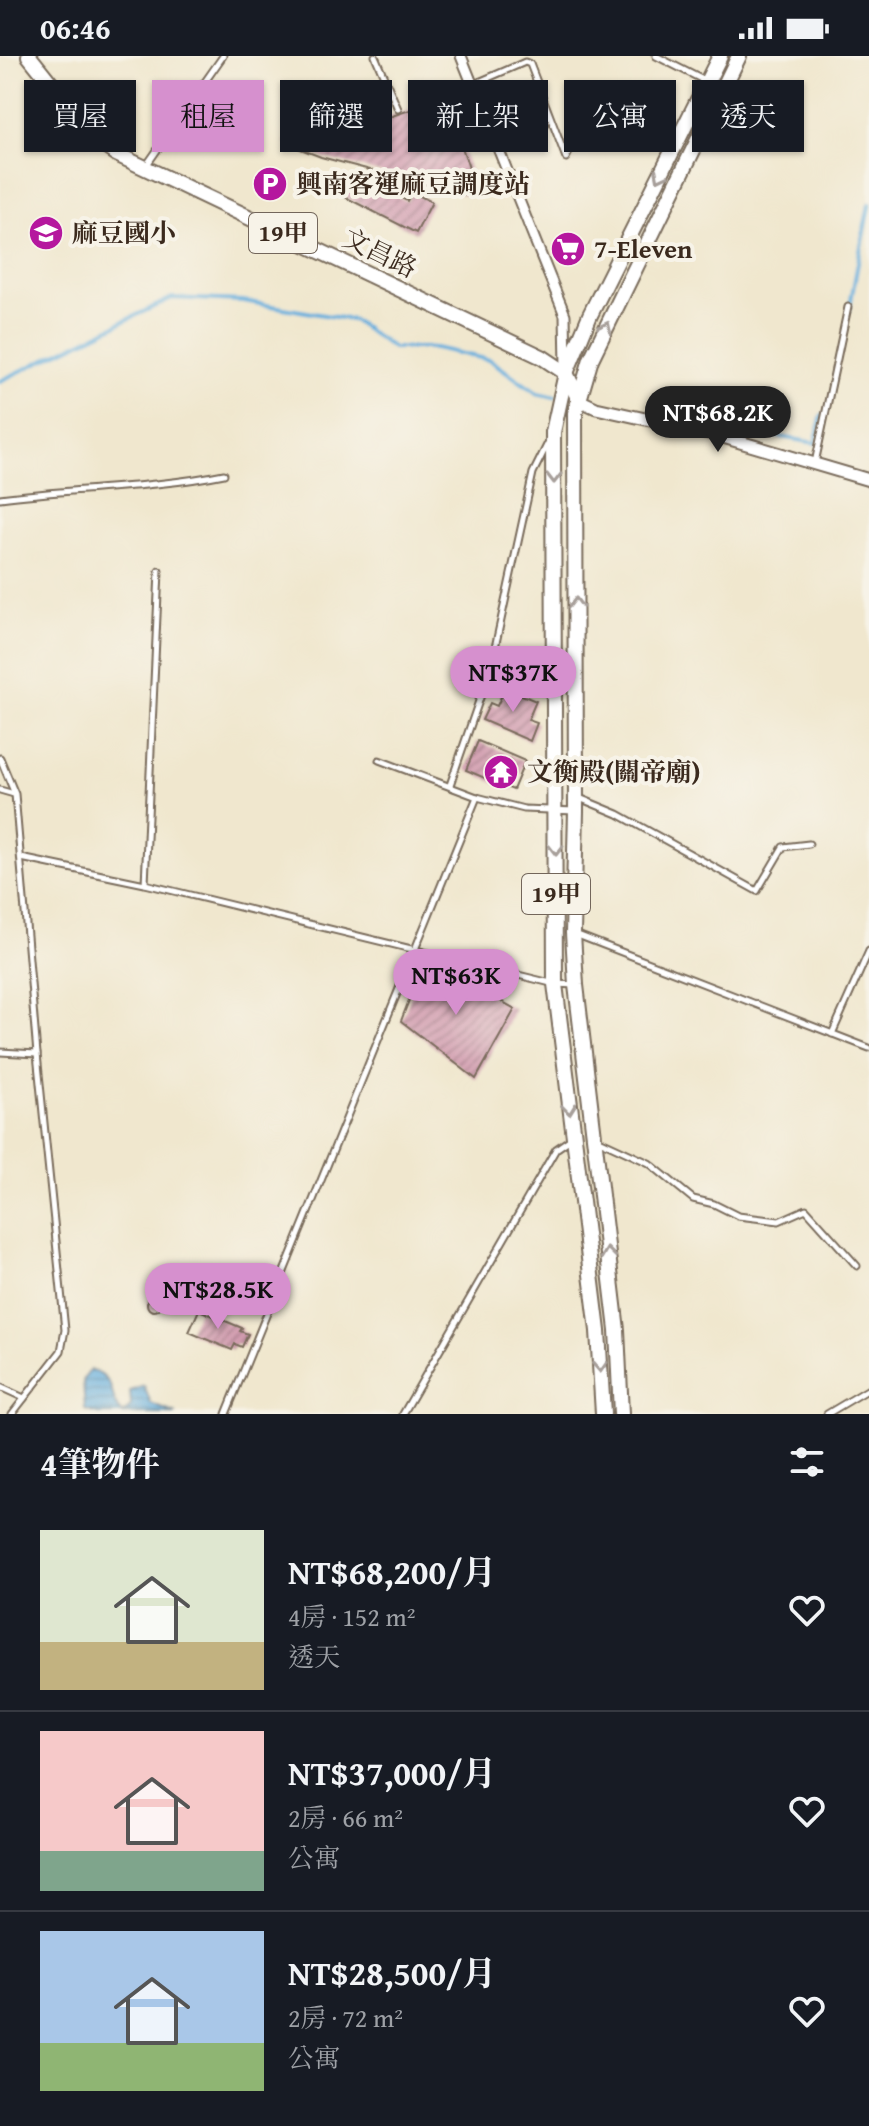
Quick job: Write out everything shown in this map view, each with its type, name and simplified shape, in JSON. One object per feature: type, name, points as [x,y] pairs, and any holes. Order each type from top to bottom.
[{"type":"main road","points":[[708,80],[720,56]]},
{"type":"main road","points":[[579,400],[591,359],[739,56]]},
{"type":"main road","name":"文昌路","points":[[33,57],[96,140],[116,154],[542,357],[566,373]]},
{"type":"main road","points":[[579,400],[566,373],[590,315],[692,112]]},
{"type":"main road","name":"19甲","points":[[566,373],[553,432],[555,984],[598,1331],[603,1414]]},
{"type":"main road","name":"19甲","points":[[579,400],[575,413],[576,804],[573,933],[576,985],[617,1330],[621,1414]]},
{"type":"street","points":[[461,56],[470,80]]},
{"type":"street","points":[[499,152],[565,315],[566,373]]},
{"type":"street","points":[[579,400],[596,408],[713,434],[869,480]]},
{"type":"lane","points":[[145,167],[223,56]]},
{"type":"lane","points":[[375,56],[398,109]]},
{"type":"lane","points":[[656,56],[703,80]]},
{"type":"lane","points":[[482,80],[525,62],[530,64],[536,80]]},
{"type":"lane","points":[[548,111],[566,158],[569,152]]},
{"type":"lane","points":[[815,464],[848,307]]},
{"type":"lane","points":[[450,785],[491,666],[533,473],[553,432]]},
{"type":"lane","points":[[0,498],[55,490],[189,481],[224,474]]},
{"type":"lane","points":[[145,884],[159,571]]},
{"type":"lane","points":[[0,758],[15,794],[65,1330],[61,1351],[12,1414]]},
{"type":"lane","points":[[379,760],[477,797],[524,809],[556,811],[576,804],[618,814],[757,891],[783,847],[809,844]]},
{"type":"lane","points":[[0,790],[15,794]]},
{"type":"lane","points":[[226,1414],[477,797]]},
{"type":"lane","points":[[21,858],[145,884],[555,984],[576,985]]},
{"type":"lane","points":[[573,933],[869,1048]]},
{"type":"lane","points":[[832,1034],[869,951]]},
{"type":"lane","points":[[0,1052],[37,1054]]},
{"type":"lane","points":[[403,1414],[556,1149],[573,1138]]},
{"type":"lane","points":[[595,1138],[649,1163],[693,1199],[714,1204],[738,1216],[779,1221],[806,1209],[857,1266]]},
{"type":"lane","points":[[0,1387],[24,1398]]},
{"type":"lane","points":[[827,1414],[869,1389]]},
{"type":"water","points":[[90,1369],[106,1379],[118,1408],[124,1414],[98,1414],[85,1410],[83,1381]]},
{"type":"water","points":[[144,1386],[151,1404],[177,1414],[124,1414],[131,1406],[130,1391]]},
{"type":"building","points":[[408,111],[408,152],[464,152],[477,193],[469,196],[308,152],[392,152],[392,116]]},
{"type":"building","points":[[336,177],[367,193],[372,184],[407,201],[412,192],[432,202],[416,233],[329,189]]},
{"type":"building","points":[[505,688],[536,701],[528,720],[537,723],[530,741],[482,720],[490,703],[497,706]]},
{"type":"building","points":[[478,741],[525,761],[513,790],[466,770]]},
{"type":"building","points":[[425,959],[515,1009],[476,1079],[401,1021]]},
{"type":"building","points":[[154,1297],[161,1304],[154,1311],[147,1304]]},
{"type":"building","points":[[199,1310],[242,1328],[240,1331],[248,1334],[242,1347],[235,1344],[232,1350],[189,1332]]},
{"type":"waterway","points":[[849,311],[869,204]]},
{"type":"waterway","points":[[0,381],[172,298],[243,301],[353,320],[393,348],[435,348],[490,360],[537,393],[555,397]]},
{"type":"waterway","points":[[633,411],[815,443],[822,415]]},
{"type":"place","name":"興南客運麻豆調度站","points":[[270,184]]},
{"type":"place","name":"麻豆國小","points":[[46,233]]},
{"type":"place","name":"7-Eleven","points":[[568,249]]},
{"type":"place","name":"文衡殿(關帝廟)","points":[[501,772]]}]
